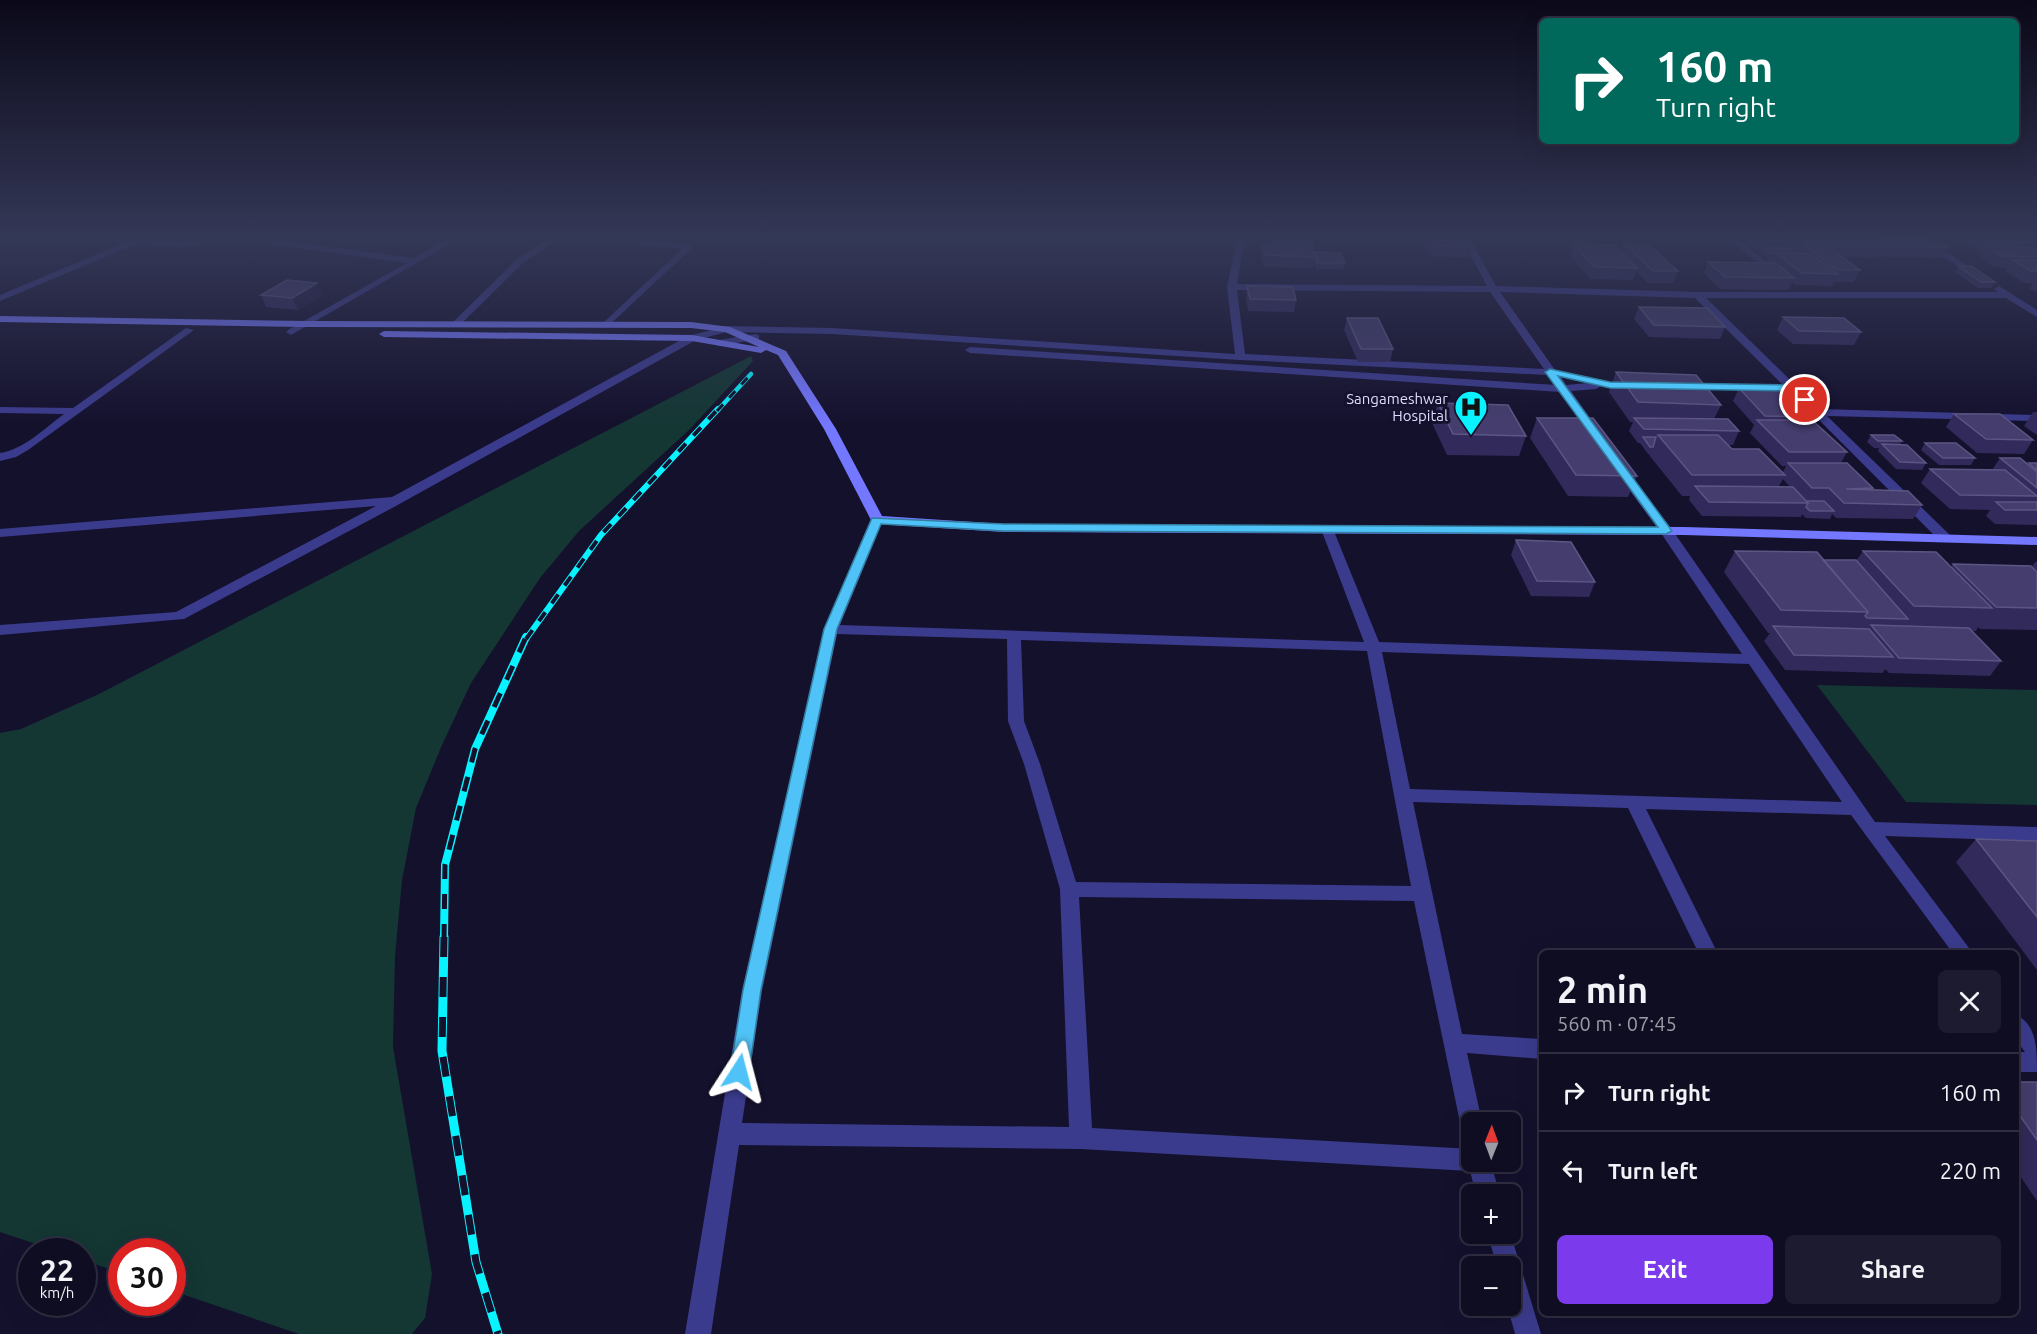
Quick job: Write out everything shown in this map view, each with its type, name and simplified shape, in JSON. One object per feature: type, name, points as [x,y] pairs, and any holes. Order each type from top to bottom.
[{"type":"main road","points":[[0,319],[305,324],[692,325],[728,329],[782,353],[830,429],[876,520],[1004,528],[1666,531],[2037,541]]},
{"type":"main road","points":[[0,327],[692,338],[782,353]]},
{"type":"street","points":[[291,332],[348,299]]},
{"type":"street","points":[[456,324],[481,299]]},
{"type":"street","points":[[606,325],[633,299]]},
{"type":"street","points":[[1233,299],[1240,357]]},
{"type":"street","points":[[1500,299],[1562,389],[1666,531],[1870,829],[1961,950]]},
{"type":"street","points":[[1702,299],[1946,538]]},
{"type":"street","points":[[2014,299],[2037,314]]},
{"type":"street","points":[[0,630],[179,616],[395,501],[692,338],[728,329],[832,331],[1240,357],[1550,372],[1615,385],[1562,389],[747,336],[719,343]]},
{"type":"street","points":[[0,457],[12,455],[24,448],[189,330]]},
{"type":"street","points":[[1678,386],[1792,388]]},
{"type":"street","points":[[0,410],[77,411]]},
{"type":"street","points":[[1818,412],[2037,418]]},
{"type":"street","points":[[0,533],[395,501]]},
{"type":"street","points":[[698,1334],[752,990],[831,629],[876,520]]},
{"type":"street","points":[[1327,529],[1374,648],[1422,894],[1469,1112]]},
{"type":"street","points":[[831,629],[1754,659]]},
{"type":"street","points":[[1014,636],[1016,721],[1036,775],[1069,889],[1081,1138]]},
{"type":"street","points":[[1403,795],[1857,810]]},
{"type":"street","points":[[1634,802],[1706,950]]},
{"type":"street","points":[[1870,829],[2037,834]]},
{"type":"street","points":[[1069,889],[1422,894]]},
{"type":"street","points":[[2019,1028],[2037,1052]]},
{"type":"street","points":[[1454,1043],[1539,1048]]},
{"type":"street","points":[[2019,1062],[2037,1062]]},
{"type":"street","points":[[729,1134],[1081,1138],[1461,1159]]},
{"type":"street","points":[[1521,1310],[1528,1334]]},
{"type":"green space","points":[[751,356],[753,361],[689,430],[579,531],[540,578],[471,683],[416,808],[402,880],[395,956],[393,1047],[432,1274],[425,1318],[412,1334],[299,1334],[186,1295],[186,1238],[108,1238],[108,1269],[96,1264],[96,1238],[18,1238],[0,1232],[0,733],[21,729],[99,694]]},
{"type":"green space","points":[[1817,685],[2037,690],[2037,805],[1906,802]]},
{"type":"building","points":[[1639,307],[1707,308],[1725,327],[1654,325]]},
{"type":"building","points":[[1783,317],[1844,318],[1861,332],[1799,331]]},
{"type":"building","points":[[1347,318],[1378,318],[1393,349],[1361,349]]},
{"type":"building","points":[[1616,372],[1696,375],[1721,405],[1638,402]]},
{"type":"building","points":[[1739,388],[1783,389],[1811,417],[1765,416]]},
{"type":"building","points":[[1438,403],[1508,405],[1526,436],[1453,434]]},
{"type":"building","points":[[1954,414],[2000,414],[2033,440],[1986,439]]},
{"type":"building","points":[[1537,418],[1593,418],[1637,476],[1576,475]]},
{"type":"building","points":[[1634,418],[1728,419],[1739,431],[1644,429]]},
{"type":"building","points":[[1757,420],[1812,420],[1847,452],[1789,452]]},
{"type":"building","points":[[1658,435],[1718,435],[1732,449],[1759,449],[1785,475],[1692,475]]},
{"type":"building","points":[[1871,435],[1894,435],[1902,441],[1878,441]]},
{"type":"building","points":[[1643,437],[1656,437],[1653,447],[1650,447]]},
{"type":"building","points":[[1925,443],[1956,443],[1975,458],[1943,458]]},
{"type":"building","points":[[1882,444],[1907,445],[1926,463],[1900,462]]},
{"type":"building","points":[[2000,458],[2020,458],[2037,472],[2037,488]]},
{"type":"building","points":[[1788,463],[1847,463],[1873,488],[1846,489],[1908,491],[1922,505],[1844,503],[1829,488],[1812,488]]},
{"type":"building","points":[[2029,463],[2037,463],[2037,470]]},
{"type":"building","points":[[1930,469],[2005,470],[2037,496],[1960,495]]},
{"type":"building","points":[[1695,486],[1793,487],[1808,503],[1709,502]]},
{"type":"building","points":[[1807,501],[1824,501],[1834,511],[1810,511],[1806,507]]},
{"type":"building","points":[[1996,502],[2037,502],[2037,510],[2005,510]]},
{"type":"building","points":[[1516,540],[1571,542],[1595,582],[1537,581]]},
{"type":"building","points":[[1735,551],[1817,552],[1868,612],[1781,610]]},
{"type":"building","points":[[1863,551],[1936,552],[1992,608],[1914,606]]},
{"type":"building","points":[[1823,560],[1856,560],[1908,619],[1867,618],[1865,616],[1868,612]]},
{"type":"building","points":[[1953,564],[2031,566],[2037,572],[2037,608],[1996,607]]},
{"type":"building","points":[[1871,625],[1969,628],[2001,661],[1899,658]]},
{"type":"building","points":[[1773,626],[1869,629],[1893,657],[1794,655]]},
{"type":"building","points":[[1976,839],[2037,841],[2037,917]]},
{"type":"building","points":[[2019,1082],[2037,1082],[2037,1140],[2019,1114]]},
{"type":"railway","points":[[717,411],[751,374]]},
{"type":"railway","points":[[526,639],[601,535],[718,409]]},
{"type":"railway","points":[[444,939],[445,865],[475,749],[526,637]]},
{"type":"railway","points":[[444,937],[442,1051],[476,1262],[498,1334]]},
{"type":"place","name":"Sangameshwar Hospital","points":[[1471,436]]},
{"type":"route","points":[[739,1072],[752,990],[831,629],[876,520],[1004,528],[1666,531],[1550,372],[1610,385],[1792,388],[1805,400]]}]
